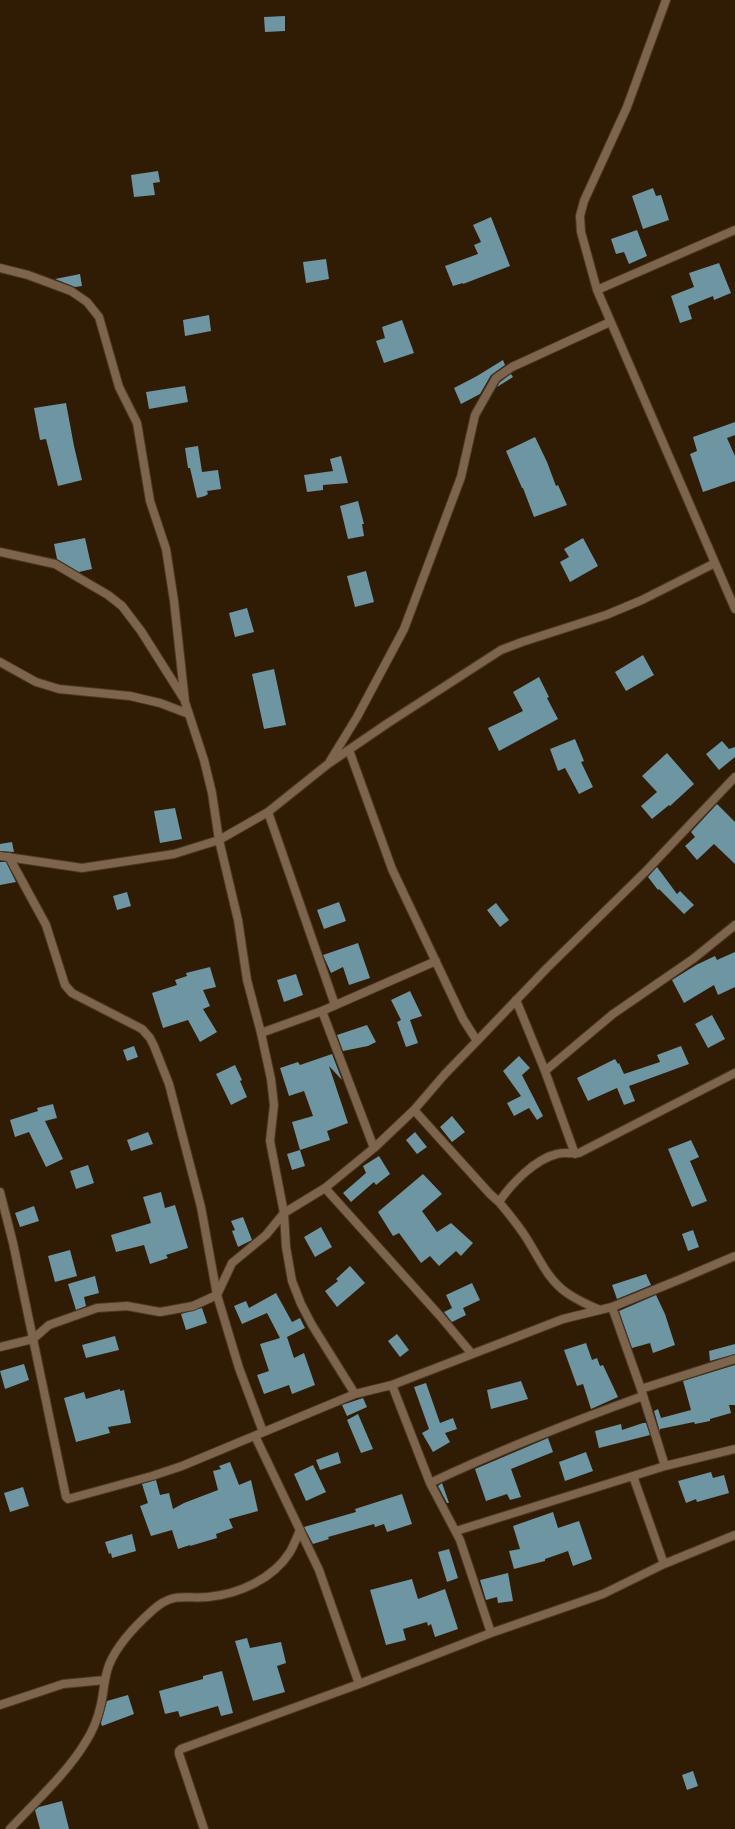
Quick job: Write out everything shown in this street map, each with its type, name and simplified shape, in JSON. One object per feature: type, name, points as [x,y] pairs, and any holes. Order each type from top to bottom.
[{"type":"street","points":[[666,0],[626,107],[584,201],[580,216],[581,232],[597,290],[610,322],[735,609]]},
{"type":"street","points":[[597,290],[735,230]]},
{"type":"street","points":[[0,268],[28,275],[71,291],[87,302],[98,317],[119,387],[137,423],[150,501],[166,549],[174,601],[185,702],[207,773],[219,840],[238,920],[247,980],[271,1079],[274,1105],[270,1141],[276,1164],[284,1213],[292,1281],[301,1304],[355,1394]]},
{"type":"street","points":[[328,764],[357,717],[404,629],[461,477],[475,415],[496,378],[512,367],[610,322]]},
{"type":"street","points":[[0,552],[54,564],[108,595],[122,606],[141,631],[162,668],[185,702]]},
{"type":"street","points":[[0,856],[82,868],[174,854],[219,840],[268,812],[328,764],[388,723],[501,650],[606,615],[634,603],[715,563]]},
{"type":"street","points":[[0,662],[36,682],[59,689],[130,696],[160,703],[189,714]]},
{"type":"street","points":[[349,750],[392,869],[463,1019],[477,1041]]},
{"type":"street","points":[[0,1346],[33,1339],[49,1325],[98,1308],[127,1306],[160,1312],[193,1306],[217,1295],[232,1263],[266,1235],[284,1213],[325,1188],[374,1148],[414,1110],[445,1074],[516,1000],[647,870],[735,777]]},
{"type":"street","points":[[268,812],[335,1005]]},
{"type":"street","points":[[9,858],[46,925],[66,985],[72,993],[142,1029],[150,1038],[154,1046],[169,1084],[201,1207],[217,1295],[240,1368],[263,1432]]},
{"type":"street","points":[[545,1071],[613,1014],[693,959],[735,925]]},
{"type":"street","points":[[261,1033],[322,1011],[436,961]]},
{"type":"street","points":[[516,1000],[545,1071],[575,1154]]},
{"type":"street","points":[[322,1011],[374,1148]]},
{"type":"street","points":[[499,1202],[509,1187],[538,1163],[558,1154],[575,1154],[735,1073]]},
{"type":"street","points":[[414,1110],[499,1202],[526,1237],[543,1266],[555,1282],[571,1296],[600,1310]]},
{"type":"street","points":[[325,1188],[435,1310],[472,1354]]},
{"type":"street","points":[[0,1192],[13,1243],[51,1432],[66,1497],[68,1499],[175,1469],[355,1394],[392,1385],[563,1319],[612,1306],[681,1280],[735,1256]]},
{"type":"street","points":[[612,1306],[665,1466]]},
{"type":"street","points":[[430,1483],[492,1453],[642,1393],[735,1359]]},
{"type":"street","points":[[392,1385],[430,1483],[456,1531],[491,1633]]},
{"type":"street","points":[[255,1436],[300,1530],[329,1596],[358,1684]]},
{"type":"street","points":[[456,1531],[665,1466],[735,1449]]},
{"type":"street","points":[[633,1476],[664,1564]]},
{"type":"street","points":[[10,1829],[73,1761],[85,1743],[97,1721],[108,1666],[116,1652],[149,1613],[162,1602],[171,1598],[208,1597],[248,1587],[265,1577],[280,1565],[290,1552],[300,1530]]},
{"type":"street","points":[[204,1829],[179,1751],[491,1633],[603,1594],[664,1564],[735,1535]]},
{"type":"street","points":[[0,1705],[63,1684],[105,1680]]},
{"type":"building","points":[[285,16],[285,31],[265,32],[264,17]]},
{"type":"building","points":[[158,171],[160,182],[153,183],[155,195],[134,197],[131,175]]},
{"type":"building","points":[[653,188],[656,196],[661,195],[669,220],[643,229],[632,196]]},
{"type":"building","points":[[491,217],[510,266],[463,284],[453,286],[445,266],[478,254],[474,245],[481,242],[473,225]]},
{"type":"building","points":[[637,230],[647,256],[629,264],[624,252],[616,254],[611,239]]},
{"type":"building","points":[[326,259],[329,279],[306,283],[303,262]]},
{"type":"building","points":[[719,263],[731,293],[714,300],[713,296],[688,306],[692,319],[680,323],[671,296],[694,287],[689,273]]},
{"type":"building","points":[[80,274],[82,286],[75,287],[55,279]]},
{"type":"building","points":[[209,315],[211,331],[185,336],[183,320]]},
{"type":"building","points":[[402,320],[414,353],[384,363],[376,341],[385,338],[382,327]]},
{"type":"building","points":[[503,360],[505,365],[491,375],[480,394],[461,404],[454,388]]},
{"type":"building","points":[[511,374],[513,377],[497,387],[500,382]]},
{"type":"building","points":[[185,386],[188,402],[149,409],[146,392]]},
{"type":"building","points":[[66,403],[82,480],[58,486],[46,439],[40,440],[34,408]]},
{"type":"building","points":[[735,422],[735,435],[727,438],[735,456],[735,481],[703,492],[690,454],[697,451],[693,437]]},
{"type":"building","points":[[535,437],[556,486],[558,485],[567,505],[534,517],[506,451]]},
{"type":"building","points":[[198,446],[202,472],[218,470],[221,489],[207,491],[208,494],[197,498],[190,468],[188,468],[185,448]]},
{"type":"building","points":[[341,456],[348,483],[323,485],[323,490],[307,492],[304,475],[333,471],[330,459]]},
{"type":"building","points":[[358,501],[364,524],[362,524],[364,536],[348,539],[340,506]]},
{"type":"building","points":[[85,538],[92,569],[79,572],[57,559],[54,544]]},
{"type":"building","points":[[583,538],[598,566],[570,582],[560,562],[569,557],[564,549]]},
{"type":"building","points":[[366,571],[374,602],[355,607],[347,576]]},
{"type":"building","points":[[247,608],[254,632],[235,637],[229,613]]},
{"type":"building","points":[[643,655],[654,675],[626,691],[615,672]]},
{"type":"building","points":[[274,669],[286,725],[264,729],[252,674]]},
{"type":"building","points":[[539,677],[549,697],[547,698],[558,719],[499,751],[488,728],[523,711],[513,692]]},
{"type":"building","points":[[575,739],[584,761],[581,762],[593,787],[579,794],[565,768],[558,771],[550,749]]},
{"type":"building","points":[[722,741],[729,749],[735,747],[735,757],[719,770],[706,754]]},
{"type":"building","points":[[667,753],[694,784],[670,806],[669,805],[652,819],[641,806],[657,792],[642,776]]},
{"type":"building","points":[[717,804],[735,822],[735,864],[714,844],[697,860],[685,846],[695,837],[691,832]]},
{"type":"building","points":[[175,808],[182,839],[160,843],[154,811]]},
{"type":"building","points":[[12,842],[14,852],[0,851],[0,844]]},
{"type":"building","points":[[0,862],[6,862],[16,882],[0,885]]},
{"type":"building","points":[[657,867],[677,894],[680,891],[694,905],[684,914],[659,889],[658,890],[648,877]]},
{"type":"building","points":[[127,892],[131,906],[117,910],[113,896]]},
{"type":"building","points":[[339,902],[346,921],[324,929],[317,910]]},
{"type":"building","points":[[496,903],[509,920],[500,927],[487,910]]},
{"type":"building","points":[[358,943],[370,978],[349,985],[343,967],[331,973],[323,955]]},
{"type":"building","points":[[735,952],[735,987],[718,995],[714,985],[684,1003],[672,980],[696,965],[715,956],[717,960]]},
{"type":"building","points":[[210,967],[216,987],[203,990],[210,1006],[203,1009],[217,1032],[200,1042],[188,1020],[163,1028],[152,993],[177,985],[175,980],[187,976],[186,973]]},
{"type":"building","points":[[296,974],[303,995],[284,1002],[277,980]]},
{"type":"building","points":[[410,991],[422,1016],[410,1020],[418,1043],[406,1047],[397,1022],[401,1020],[391,1000]]},
{"type":"building","points":[[712,1015],[725,1039],[708,1048],[695,1024]]},
{"type":"building","points":[[367,1025],[376,1042],[368,1046],[343,1051],[337,1035]]},
{"type":"building","points":[[134,1046],[138,1057],[127,1061],[123,1050]]},
{"type":"building","points":[[681,1046],[689,1064],[629,1086],[635,1101],[624,1105],[617,1088],[588,1101],[577,1078],[615,1059],[618,1064],[619,1063],[624,1074],[660,1062],[657,1055]]},
{"type":"building","points":[[332,1054],[342,1080],[329,1066],[348,1123],[327,1131],[330,1140],[300,1150],[292,1122],[313,1116],[304,1091],[289,1096],[280,1068],[298,1062],[300,1065]]},
{"type":"building","points":[[519,1056],[530,1068],[522,1075],[543,1116],[537,1120],[529,1108],[514,1116],[507,1103],[521,1096],[503,1071]]},
{"type":"building","points":[[235,1065],[242,1080],[240,1081],[247,1097],[231,1105],[216,1074]]},
{"type":"building","points":[[53,1104],[57,1118],[45,1121],[63,1159],[46,1167],[29,1132],[15,1137],[10,1120],[38,1111],[37,1108]]},
{"type":"building","points":[[452,1116],[465,1132],[452,1142],[440,1127]]},
{"type":"building","points":[[148,1132],[153,1144],[131,1151],[127,1140]]},
{"type":"building","points":[[415,1132],[427,1147],[417,1154],[406,1140]]},
{"type":"building","points":[[691,1140],[699,1157],[690,1161],[707,1201],[692,1207],[668,1149]]},
{"type":"building","points":[[300,1150],[305,1166],[292,1170],[287,1154]]},
{"type":"building","points":[[379,1156],[390,1174],[376,1185],[374,1182],[351,1202],[343,1193],[366,1173],[363,1166]]},
{"type":"building","points":[[88,1165],[94,1183],[76,1189],[70,1171]]},
{"type":"building","points":[[423,1174],[442,1194],[422,1211],[437,1232],[451,1223],[473,1243],[461,1256],[456,1251],[439,1266],[430,1256],[421,1263],[399,1233],[393,1236],[378,1212]]},
{"type":"building","points":[[161,1192],[165,1208],[175,1205],[188,1248],[166,1255],[168,1258],[150,1264],[144,1245],[116,1252],[111,1235],[151,1223],[143,1197]]},
{"type":"building","points":[[34,1206],[39,1221],[20,1227],[15,1213]]},
{"type":"building","points":[[243,1217],[252,1240],[238,1247],[232,1231],[235,1230],[231,1221]]},
{"type":"building","points":[[321,1227],[332,1247],[315,1257],[304,1237]]},
{"type":"building","points":[[693,1230],[699,1247],[688,1251],[682,1234]]},
{"type":"building","points":[[70,1250],[77,1276],[55,1282],[48,1256]]},
{"type":"building","points":[[350,1266],[365,1283],[337,1307],[325,1291],[338,1281],[336,1279]]},
{"type":"building","points":[[646,1274],[651,1285],[617,1299],[612,1285]]},
{"type":"building","points":[[95,1276],[99,1293],[84,1297],[86,1306],[76,1310],[68,1284]]},
{"type":"building","points":[[472,1283],[480,1300],[463,1308],[466,1315],[452,1322],[444,1312],[452,1308],[446,1295]]},
{"type":"building","points":[[276,1293],[292,1322],[300,1318],[305,1328],[287,1337],[294,1358],[304,1353],[315,1385],[292,1394],[289,1385],[264,1394],[257,1375],[269,1371],[260,1344],[280,1338],[267,1313],[242,1324],[234,1306],[246,1301],[249,1308]]},
{"type":"building","points":[[656,1295],[665,1314],[675,1345],[653,1353],[650,1343],[632,1348],[619,1311]]},
{"type":"building","points":[[202,1308],[207,1323],[186,1330],[181,1314]]},
{"type":"building","points":[[397,1334],[409,1350],[400,1357],[388,1341]]},
{"type":"building","points":[[115,1336],[119,1350],[86,1358],[82,1345]]},
{"type":"building","points":[[586,1343],[592,1360],[597,1358],[600,1366],[603,1365],[618,1397],[591,1409],[583,1384],[577,1386],[564,1350]]},
{"type":"building","points":[[735,1344],[735,1354],[710,1361],[709,1351]]},
{"type":"building","points":[[24,1364],[29,1380],[5,1389],[0,1371]]},
{"type":"building","points":[[735,1365],[735,1405],[729,1405],[731,1413],[710,1419],[710,1421],[695,1424],[694,1422],[660,1429],[660,1432],[654,1411],[658,1409],[661,1418],[691,1410],[683,1381]]},
{"type":"building","points":[[521,1381],[528,1399],[491,1409],[487,1390]]},
{"type":"building","points":[[426,1383],[440,1423],[453,1418],[457,1429],[445,1433],[450,1442],[433,1452],[422,1433],[429,1429],[414,1387]]},
{"type":"building","points":[[120,1389],[120,1391],[124,1390],[131,1423],[108,1427],[110,1433],[76,1442],[64,1398],[84,1392],[86,1399]]},
{"type":"building","points":[[363,1398],[367,1407],[347,1416],[342,1405]]},
{"type":"building","points":[[358,1414],[373,1449],[361,1453],[347,1420]]},
{"type":"building","points":[[646,1423],[650,1435],[599,1448],[595,1431],[621,1424],[622,1430]]},
{"type":"building","points":[[548,1438],[553,1452],[511,1469],[521,1497],[510,1500],[507,1494],[486,1501],[475,1469]]},
{"type":"building","points":[[338,1452],[341,1463],[320,1470],[316,1460]]},
{"type":"building","points":[[586,1452],[593,1471],[565,1481],[559,1462]]},
{"type":"building","points":[[230,1462],[239,1485],[251,1480],[258,1511],[229,1519],[233,1528],[216,1534],[217,1538],[178,1549],[172,1530],[151,1536],[140,1506],[148,1503],[142,1484],[156,1480],[160,1495],[169,1493],[173,1509],[184,1503],[218,1490],[213,1471],[221,1469],[219,1466]]},
{"type":"building","points":[[313,1465],[326,1492],[306,1501],[294,1474]]},
{"type":"building","points":[[711,1472],[713,1478],[724,1475],[729,1493],[697,1502],[696,1499],[686,1503],[678,1481]]},
{"type":"building","points":[[442,1483],[449,1503],[447,1503],[438,1486]]},
{"type":"building","points":[[23,1487],[29,1506],[10,1512],[4,1493]]},
{"type":"building","points":[[402,1494],[412,1524],[387,1532],[384,1524],[375,1527],[374,1524],[328,1537],[329,1539],[313,1544],[304,1527],[356,1512],[355,1509]]},
{"type":"building","points":[[553,1512],[558,1528],[579,1521],[592,1559],[573,1566],[568,1551],[545,1559],[545,1561],[514,1569],[509,1551],[520,1549],[513,1526]]},
{"type":"building","points":[[132,1534],[136,1551],[112,1558],[105,1542]]},
{"type":"building","points":[[449,1549],[458,1578],[447,1582],[438,1552]]},
{"type":"building","points":[[508,1573],[513,1601],[498,1603],[497,1597],[486,1600],[480,1580]]},
{"type":"building","points":[[412,1579],[418,1599],[445,1589],[458,1629],[435,1637],[431,1624],[428,1626],[427,1622],[403,1629],[406,1640],[386,1645],[370,1590]]},
{"type":"building","points":[[247,1638],[250,1648],[281,1642],[286,1663],[277,1666],[285,1692],[253,1701],[235,1641]]},
{"type":"building","points":[[222,1671],[233,1713],[221,1716],[218,1706],[180,1717],[178,1711],[165,1714],[159,1691],[203,1679],[203,1676]]},
{"type":"building","points":[[128,1695],[134,1714],[102,1726],[101,1723],[107,1701]]},
{"type":"building","points":[[693,1771],[698,1786],[687,1790],[682,1775]]},
{"type":"building","points":[[62,1801],[69,1829],[40,1829],[35,1810],[39,1807]]}]
